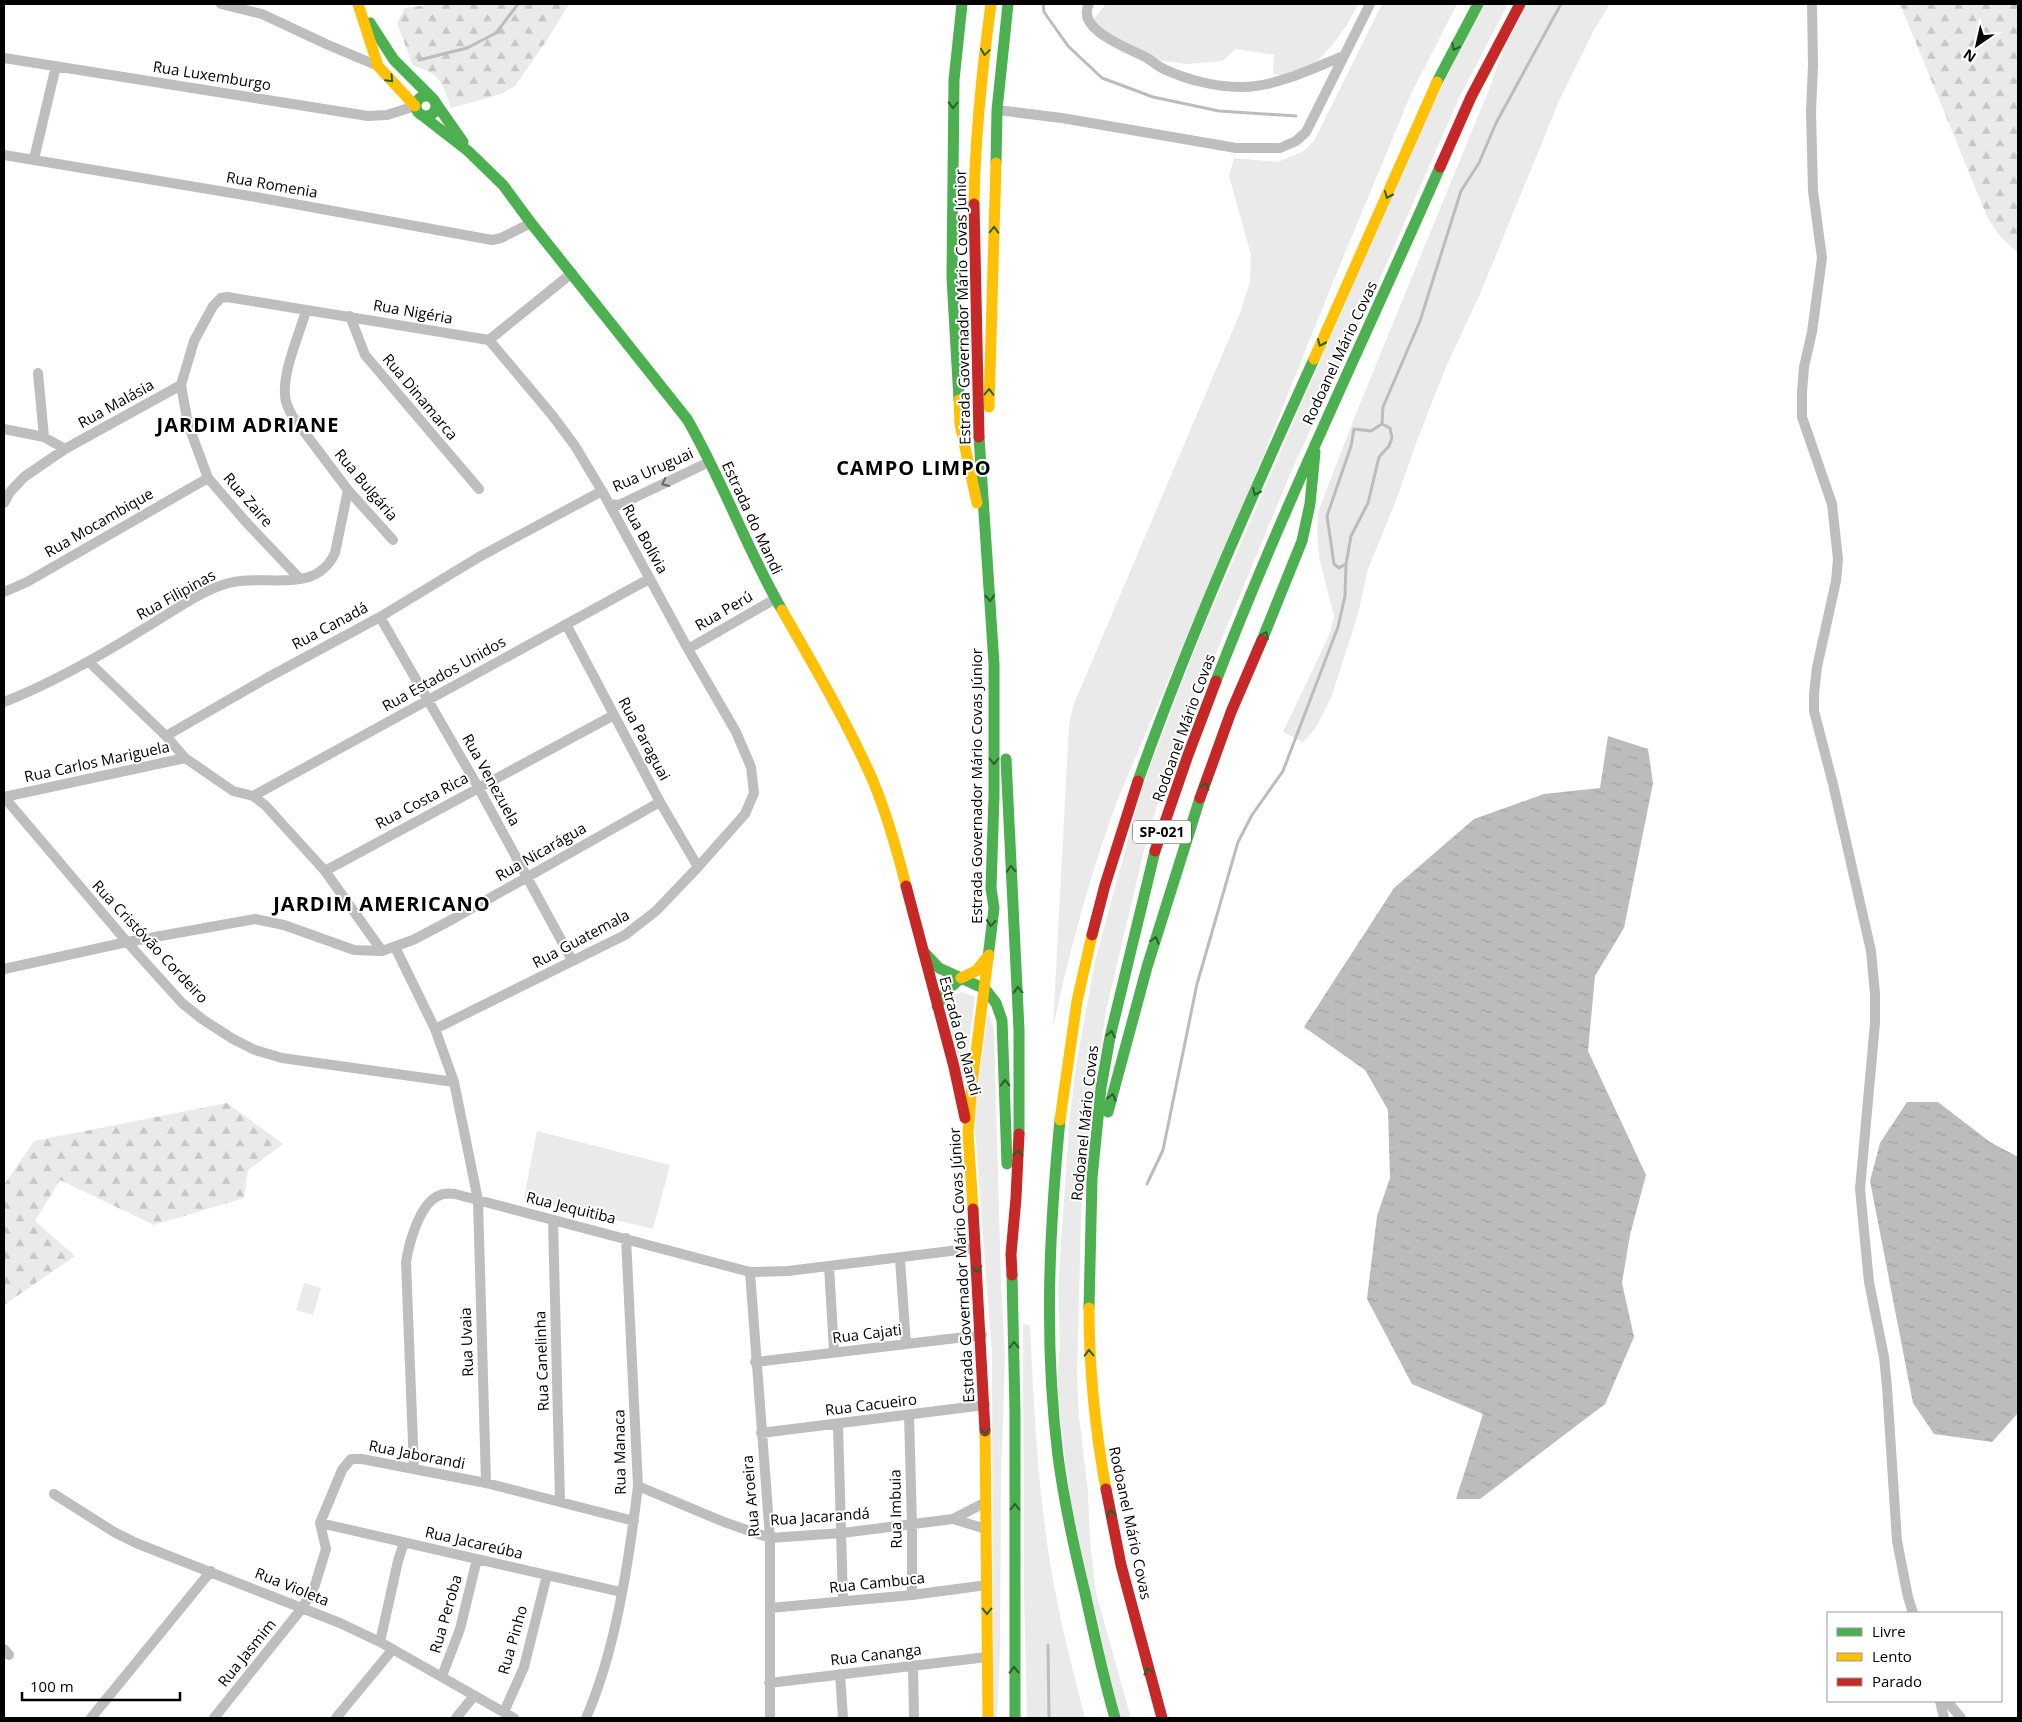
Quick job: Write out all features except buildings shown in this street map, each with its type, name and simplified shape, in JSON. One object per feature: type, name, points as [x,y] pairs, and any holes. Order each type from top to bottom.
[{"type":"main road","name":"Estrada do Mandi","points":[[359,4],[378,66],[415,106]]},
{"type":"main road","name":"Estrada do Mandi","points":[[359,4],[387,52],[433,100],[468,151]]},
{"type":"main road","points":[[962,4],[954,80],[951,266],[954,331],[960,424],[977,502],[989,572]]},
{"type":"main road","name":"Estrada Governador Mário Covas Júnior","points":[[988,1718],[985,1405],[968,1133],[972,1084],[994,908],[991,888],[994,796],[994,664],[978,416],[974,202],[975,151],[992,4]]},
{"type":"main road","name":"Estrada Governador Mário Covas Júnior","points":[[992,464],[988,416],[997,110],[1008,4]]},
{"type":"main road","name":"Rodoanel Mário Covas","points":[[1115,1718],[1102,1676],[1064,1494],[1052,1381],[1050,1317],[1051,1211],[1056,1151],[1079,988],[1112,862],[1143,766],[1189,646],[1430,97],[1478,4]]},
{"type":"main road","name":"Rodoanel Mário Covas","points":[[1162,1718],[1121,1565],[1097,1440],[1089,1355],[1092,1178],[1101,1088],[1110,1037],[1144,894],[1158,845],[1188,755],[1228,650],[1316,440],[1381,302],[1471,97],[1520,4]]},
{"type":"main road","points":[[420,97],[433,100],[435,112],[430,116],[423,116],[417,113],[415,106],[420,97]]},
{"type":"main road","name":"Estrada do Mandi","points":[[423,116],[468,151],[503,185],[530,223],[572,273],[687,419],[775,599],[841,714],[873,782],[894,840],[954,1067],[968,1133]]},
{"type":"main road","points":[[1092,1178],[1126,1038],[1174,878],[1225,729],[1244,680],[1298,556],[1314,486],[1316,440]]},
{"type":"main road","name":"Estrada Governador Mário Covas Júnior","points":[[1002,608],[1006,777],[1020,1030],[1019,1125],[1016,1198],[1011,1254],[1015,1412],[1014,1656],[1016,1718]]},
{"type":"main road","name":"Estrada do Mandi","points":[[921,948],[939,968],[985,989]]},
{"type":"main road","points":[[937,1006],[945,992],[961,978],[976,971],[989,955]]},
{"type":"main road","points":[[985,989],[995,999],[1000,1008],[1002,1020],[1011,1254]]},
{"type":"street","points":[[221,4],[262,14],[378,66]]},
{"type":"street","points":[[1089,4],[1086,15],[1088,21],[1102,34],[1149,59],[1164,70],[1194,80],[1241,87],[1298,75],[1343,56]]},
{"type":"street","points":[[997,110],[1062,118],[1236,148],[1280,148],[1296,141],[1306,132],[1370,4]]},
{"type":"street","points":[[1812,4],[1813,65],[1811,112],[1813,191],[1822,258],[1812,332],[1804,367],[1802,417],[1832,504],[1838,559],[1836,581],[1817,667],[1814,711],[1833,784],[1871,951],[1875,994],[1875,1023],[1860,1189],[1869,1282],[1886,1377],[1897,1541],[1913,1612]]},
{"type":"street","name":"Rua Luxemburgo","points":[[4,58],[368,116],[387,115],[415,106]]},
{"type":"street","points":[[34,159],[56,66]]},
{"type":"street","name":"Rua Romenia","points":[[4,154],[492,240],[501,238],[530,223]]},
{"type":"street","points":[[489,340],[572,273]]},
{"type":"street","name":"Rua Nigéria","points":[[227,297],[489,340]]},
{"type":"street","name":"Rua Zaire","points":[[227,297],[217,301],[203,321],[194,341],[181,385],[188,424],[208,478],[246,522],[300,579]]},
{"type":"street","name":"Rua Bulgária","points":[[306,311],[286,381],[285,395],[287,405],[293,417],[348,490],[393,540]]},
{"type":"street","name":"Rua Dinamarca","points":[[350,316],[354,332],[365,355],[479,489]]},
{"type":"street","name":"Rua Bolívia","points":[[489,340],[552,415],[575,446],[736,732],[751,767]]},
{"type":"street","points":[[38,373],[44,437]]},
{"type":"street","name":"Rua Malásia","points":[[4,503],[10,492],[24,477],[65,449],[181,385]]},
{"type":"street","points":[[4,429],[44,437],[65,449]]},
{"type":"street","name":"Rua Uruguai","points":[[609,504],[619,505],[709,462]]},
{"type":"street","name":"Rua Mocambique","points":[[4,592],[27,582],[208,478]]},
{"type":"street","name":"Rua Filipinas","points":[[4,702],[89,662],[219,586],[244,581],[300,579],[320,573],[331,561],[334,553],[348,490]]},
{"type":"street","name":"Rua Canadá","points":[[166,736],[267,678],[380,617],[478,557],[602,491]]},
{"type":"street","name":"Rua Estados Unidos","points":[[253,796],[649,579]]},
{"type":"street","name":"Rua Perú","points":[[688,649],[775,599]]},
{"type":"street","name":"Rua Venezuela","points":[[380,617],[478,788],[572,960]]},
{"type":"street","name":"Rua Paraguai","points":[[566,624],[660,802],[698,867]]},
{"type":"street","points":[[89,662],[166,736],[185,758]]},
{"type":"street","name":"Rua Costa Rica","points":[[325,871],[614,715]]},
{"type":"street","name":"Rua Carlos Mariguela","points":[[4,797],[185,758],[233,791],[253,796],[271,812],[325,871],[382,951]]},
{"type":"street","name":"Rua Guatemala","points":[[435,1029],[510,994],[572,960],[624,935],[642,923],[698,867],[745,814],[751,802],[754,783],[751,767]]},
{"type":"street","name":"Rua Cristóvão Cordeiro","points":[[4,797],[127,942],[182,1003],[202,1019],[233,1039],[255,1050],[282,1058],[454,1082]]},
{"type":"street","name":"Rua Nicarágua","points":[[4,969],[127,942],[255,919],[284,925],[354,950],[382,951],[395,947],[454,919],[660,802]]},
{"type":"street","name":"Rua Uvaia","points":[[395,947],[435,1029],[454,1082],[478,1200],[486,1483]]},
{"type":"street","name":"Rua Jequitiba","points":[[414,1469],[406,1262],[408,1251],[425,1208],[436,1197],[446,1193],[626,1238],[750,1272],[788,1271],[900,1259],[975,1248]]},
{"type":"street","name":"Rua Canelinha","points":[[553,1220],[560,1501]]},
{"type":"street","name":"Rua Manaca","points":[[586,1718],[603,1677],[621,1592],[634,1521],[638,1486],[626,1238]]},
{"type":"street","points":[[900,1259],[906,1344]]},
{"type":"street","points":[[829,1266],[834,1352]]},
{"type":"street","name":"Rua Aroeira","points":[[750,1272],[755,1362],[770,1538],[770,1718]]},
{"type":"street","name":"Rua Cajati","points":[[755,1362],[982,1335]]},
{"type":"street","name":"Rua Cacueiro","points":[[761,1432],[985,1405]]},
{"type":"street","name":"Rua Imbuia","points":[[909,1415],[912,1595]]},
{"type":"street","points":[[838,1424],[843,1601]]},
{"type":"street","name":"Rua Jaborandi","points":[[320,1523],[342,1470],[351,1459],[362,1459],[486,1483],[634,1521]]},
{"type":"street","name":"Rua Jacarandá","points":[[638,1486],[724,1522],[770,1538],[842,1533],[953,1519],[986,1502]]},
{"type":"street","name":"Rua Violeta","points":[[54,1494],[114,1532],[136,1543],[303,1607],[380,1642],[514,1718]]},
{"type":"street","name":"Rua Jacarandá","points":[[953,1519],[986,1529]]},
{"type":"street","points":[[303,1607],[315,1585],[326,1549],[320,1523]]},
{"type":"street","name":"Rua Jacareúba","points":[[320,1523],[621,1592]]},
{"type":"street","points":[[380,1642],[404,1542]]},
{"type":"street","name":"Rua Peroba","points":[[442,1676],[457,1636],[477,1560]]},
{"type":"street","points":[[91,1718],[211,1571]]},
{"type":"street","name":"Rua Pinho","points":[[504,1712],[524,1667],[547,1575]]},
{"type":"street","name":"Rua Cambuca","points":[[770,1608],[912,1595],[987,1585]]},
{"type":"street","name":"Rua Jasmim","points":[[214,1718],[303,1607]]},
{"type":"street","points":[[336,1718],[393,1649]]},
{"type":"street","name":"Rua Cananga","points":[[769,1683],[987,1657]]},
{"type":"street","points":[[913,1666],[914,1718]]},
{"type":"street","points":[[840,1674],[843,1718]]},
{"type":"street","points":[[456,1718],[474,1696]]},
{"type":"street","points":[[1940,1702],[1944,1718]]},
{"type":"street","points":[[1948,1702],[1961,1718]]},
{"type":"green space","points":[[435,4],[572,4],[567,7],[515,86],[501,94],[451,108],[439,80],[429,72],[413,66],[397,23],[405,8]]},
{"type":"green space","points":[[1106,4],[1358,4],[1340,35],[1323,56],[1303,71],[1288,75],[1273,74],[1274,55],[1236,49],[1222,61],[1187,64],[1163,61],[1104,34],[1092,21]]},
{"type":"green space","points":[[1382,4],[1457,4],[1411,94],[1253,481],[1120,794],[1099,852],[1082,910],[1053,1027],[1069,725],[1073,706],[1240,313],[1250,282],[1251,255],[1229,176],[1234,158],[1278,162],[1304,151],[1315,139]]},
{"type":"green space","points":[[1483,4],[1508,4],[1459,98],[1364,315],[1291,472],[1171,763],[1148,834],[1106,1011],[1087,1141],[1081,1218],[1077,1377],[1079,1416],[1088,1492],[1090,1542],[1096,1593],[1131,1718],[1111,1718],[1086,1625],[1057,1393],[1060,1339],[1058,1289],[1069,1125],[1076,1066],[1095,961],[1142,788],[1196,646],[1426,118]]},
{"type":"green space","points":[[1526,4],[1610,4],[1594,30],[1559,101],[1480,294],[1446,367],[1368,569],[1358,614],[1331,698],[1315,729],[1303,742],[1283,732],[1330,633],[1334,616],[1319,557],[1317,525],[1319,509],[1357,411],[1492,82],[1502,52]]},
{"type":"green space","points":[[1900,4],[2018,4],[2018,253],[2000,236],[1988,219]]},
{"type":"green space","points":[[962,992],[975,997],[964,1083],[945,1016],[946,1007],[951,996]]},
{"type":"green space","points":[[988,1011],[994,1029],[1005,1358],[1001,1477],[1000,1651],[997,1718],[993,1718],[992,1354],[974,1117]]},
{"type":"green space","points":[[227,1103],[283,1144],[248,1170],[244,1198],[154,1225],[60,1180],[35,1221],[75,1256],[4,1305],[4,1185],[34,1141]]},
{"type":"green space","points":[[537,1131],[670,1165],[653,1229],[524,1198]]},
{"type":"green space","points":[[304,1283],[321,1288],[313,1315],[296,1310]]},
{"type":"green space","points":[[1023,1324],[1030,1325],[1033,1390],[1044,1520],[1054,1585],[1068,1652],[1085,1718],[1027,1718],[1024,1593]]},
{"type":"water","points":[[1608,736],[1648,749],[1653,783],[1624,928],[1595,976],[1588,1051],[1646,1175],[1630,1235],[1622,1283],[1634,1337],[1605,1404],[1480,1499],[1456,1499],[1483,1414],[1412,1384],[1367,1299],[1377,1216],[1390,1178],[1388,1110],[1365,1070],[1304,1027],[1394,888],[1474,819],[1544,794],[1600,788]]},
{"type":"water","points":[[1907,1102],[1938,1102],[1990,1142],[2018,1157],[2018,1413],[1992,1442],[1934,1434],[1913,1403],[1870,1181],[1880,1143]]},
{"type":"waterway","points":[[419,60],[467,48],[496,33],[518,4]]},
{"type":"waterway","points":[[1043,4],[1044,12],[1068,46],[1102,78],[1153,97],[1219,111],[1296,116]]},
{"type":"waterway","points":[[1147,1184],[1163,1150],[1197,984],[1238,842],[1252,815],[1283,771],[1338,627],[1345,596],[1346,564],[1351,536],[1368,503],[1379,457],[1389,446],[1392,438],[1390,428],[1382,424],[1383,407],[1420,321],[1461,191],[1479,163],[1496,123],[1561,4]]},
{"type":"waterway","points":[[1346,564],[1339,568],[1334,564],[1327,516],[1351,446],[1354,429],[1371,431],[1382,424]]},
{"type":"waterway","points":[[1048,1645],[1049,1718]]},
{"type":"traffic: fast","points":[[959,400],[952,278],[954,80],[962,4]]},
{"type":"traffic: fast","points":[[996,163],[997,110],[1008,4]]},
{"type":"traffic: fast","points":[[1437,82],[1478,4]]},
{"type":"traffic: fast","points":[[370,23],[394,60],[431,97]]},
{"type":"traffic: fast","points":[[422,96],[430,96],[436,102],[436,106],[436,110],[430,116],[422,116],[416,110],[416,102],[422,96]]},
{"type":"traffic: fast","points":[[435,102],[463,142]]},
{"type":"traffic: fast","points":[[423,116],[468,151],[503,185],[687,419],[782,610]]},
{"type":"traffic: fast","points":[[1216,681],[1269,551],[1440,167]]},
{"type":"traffic: fast","points":[[1138,781],[1199,621],[1314,359]]},
{"type":"traffic: fast","points":[[979,437],[994,664],[994,796],[991,888],[994,908],[988,958]]},
{"type":"traffic: fast","points":[[1262,640],[1302,541],[1310,504],[1315,452]]},
{"type":"traffic: fast","points":[[1006,759],[1019,1030],[1019,1134]]},
{"type":"traffic: fast","points":[[1108,1112],[1147,967],[1200,798]]},
{"type":"traffic: fast","points":[[1089,1308],[1092,1178],[1101,1088],[1110,1037],[1155,851]]},
{"type":"traffic: fast","points":[[923,951],[939,968],[985,989]]},
{"type":"traffic: fast","points":[[937,1006],[945,992],[961,978]]},
{"type":"traffic: fast","points":[[985,989],[996,1003],[1002,1020],[1007,1164]]},
{"type":"traffic: fast","points":[[1060,1120],[1053,1204],[1050,1288],[1051,1372],[1054,1414],[1060,1473],[1070,1525],[1099,1656],[1115,1718]]},
{"type":"traffic: fast","points":[[1012,1275],[1015,1412],[1015,1718]]},
{"type":"traffic: slow","points":[[358,4],[378,66],[415,106]]},
{"type":"traffic: slow","points":[[974,204],[980,104],[991,4]]},
{"type":"traffic: slow","points":[[1314,359],[1437,82]]},
{"type":"traffic: slow","points":[[989,407],[996,163]]},
{"type":"traffic: slow","points":[[959,400],[960,424],[977,503]]},
{"type":"traffic: slow","points":[[782,610],[841,716],[873,781],[883,807],[906,886]]},
{"type":"traffic: slow","points":[[1060,1120],[1077,1001],[1092,935]]},
{"type":"traffic: slow","points":[[961,978],[976,971],[989,955]]},
{"type":"traffic: slow","points":[[973,1209],[968,1133],[972,1084],[988,958]]},
{"type":"traffic: slow","points":[[1089,1308],[1093,1399],[1106,1489]]},
{"type":"traffic: slow","points":[[985,1431],[988,1718]]},
{"type":"traffic: jam","points":[[1440,167],[1471,97],[1520,4]]},
{"type":"traffic: jam","points":[[974,204],[979,437]]},
{"type":"traffic: jam","points":[[1200,798],[1231,712],[1262,640]]},
{"type":"traffic: jam","points":[[1155,851],[1216,681]]},
{"type":"traffic: jam","points":[[1092,935],[1105,885],[1138,781]]},
{"type":"traffic: jam","points":[[906,886],[954,1067],[965,1118]]},
{"type":"traffic: jam","points":[[1012,1275],[1011,1254],[1019,1134]]},
{"type":"traffic: jam","points":[[973,1209],[985,1431]]},
{"type":"traffic: jam","points":[[1106,1489],[1121,1565],[1162,1718]]},
{"type":"district","name":"JARDIM ADRIANE","points":[[248,425]]},
{"type":"district","name":"CAMPO LIMPO","points":[[914,468]]},
{"type":"district","name":"JARDIM AMERICANO","points":[[382,904]]}]
